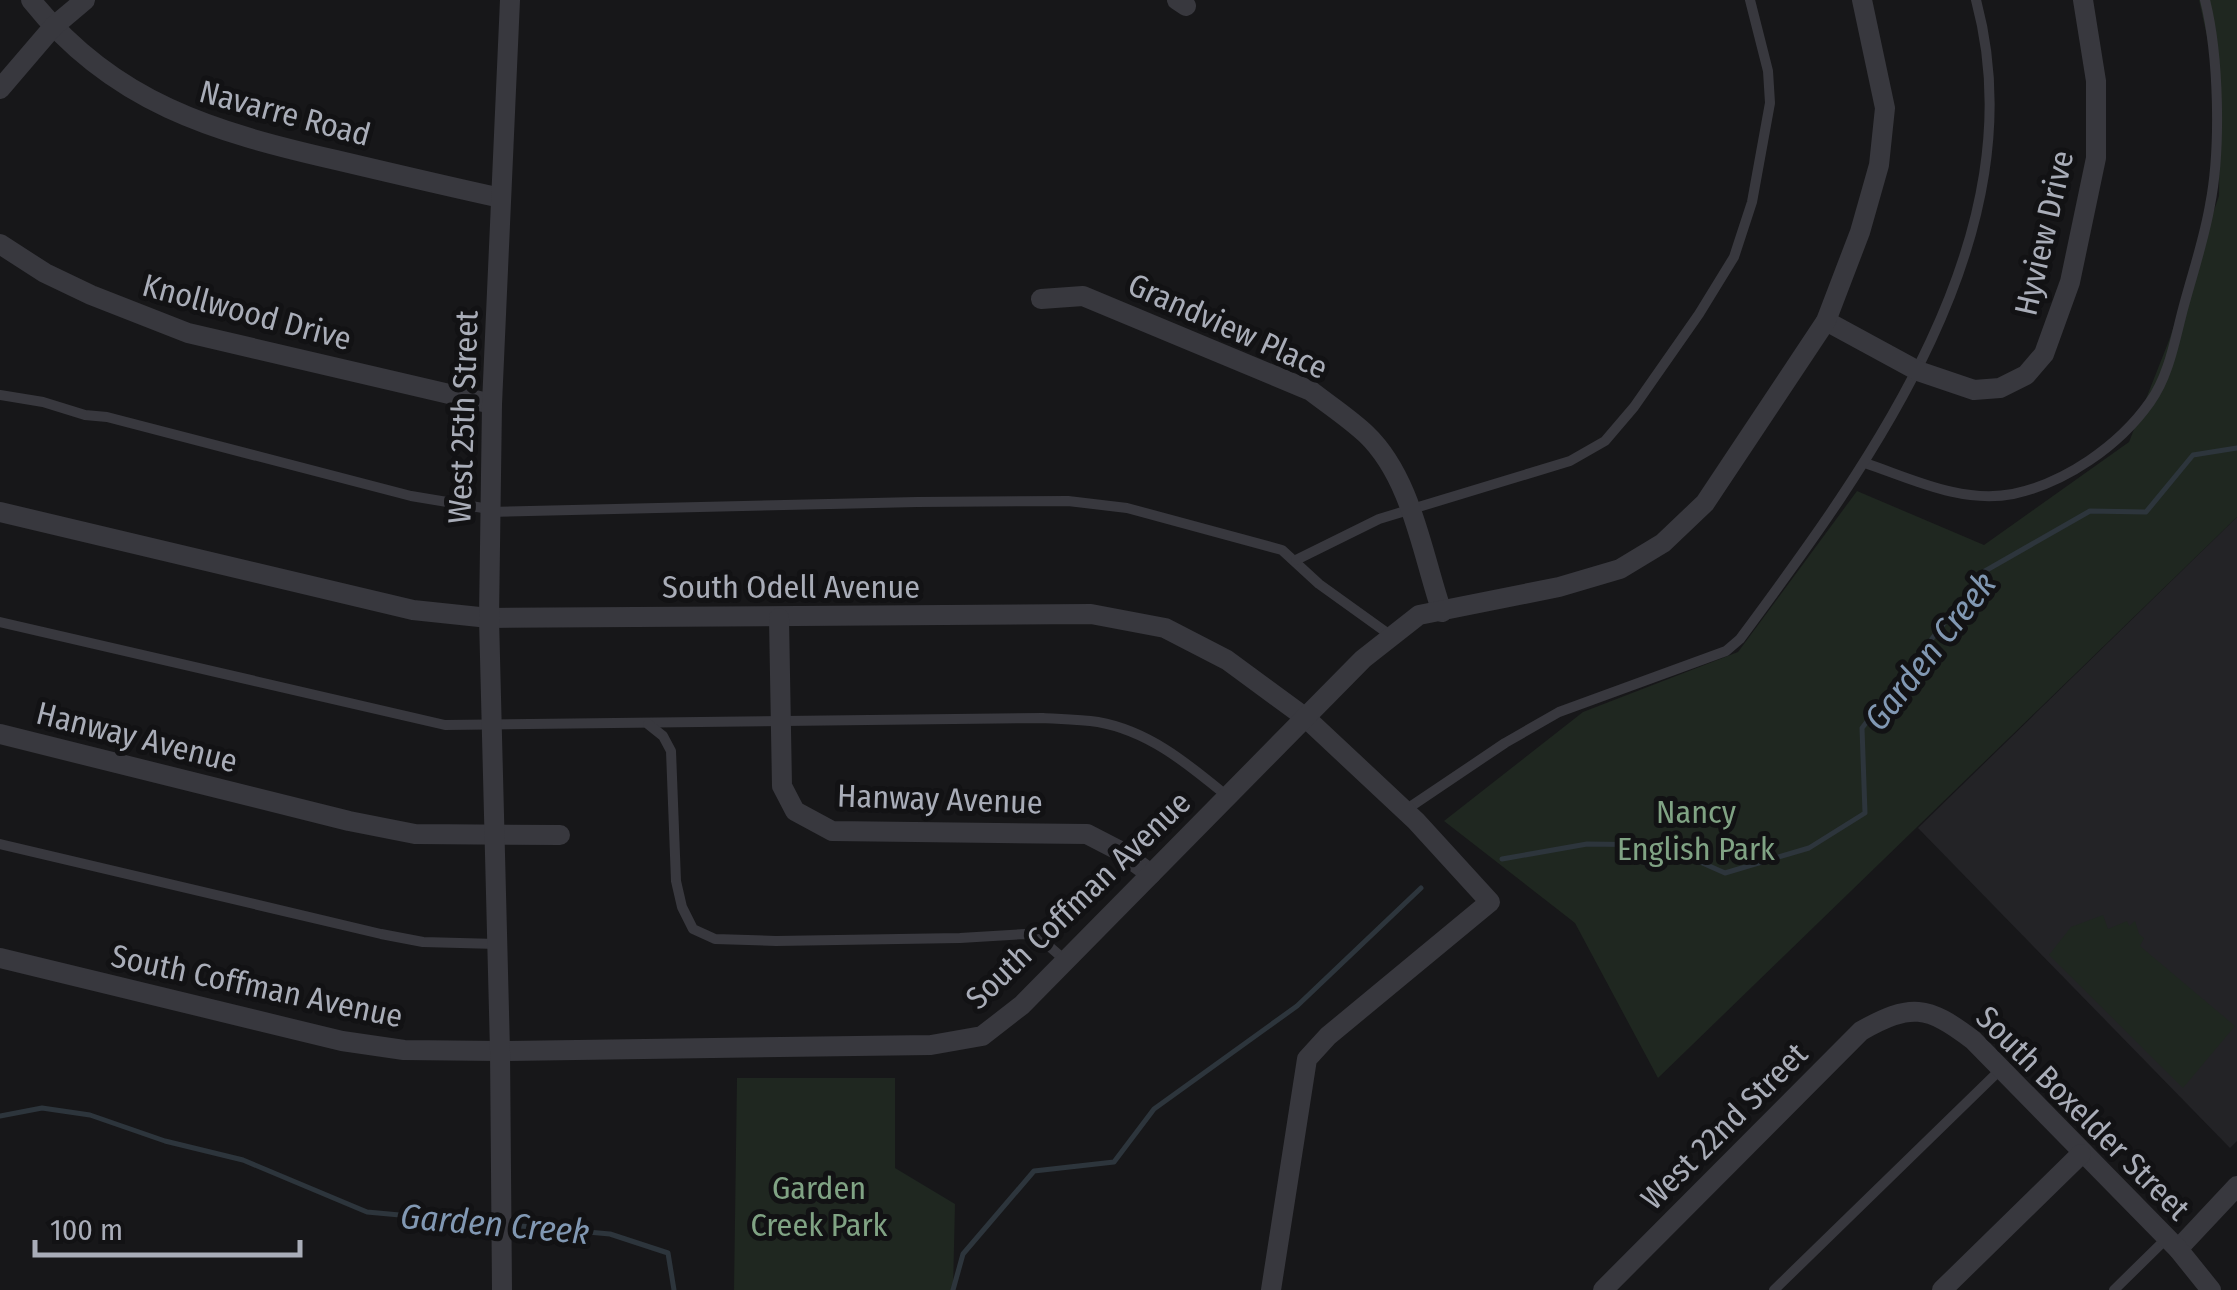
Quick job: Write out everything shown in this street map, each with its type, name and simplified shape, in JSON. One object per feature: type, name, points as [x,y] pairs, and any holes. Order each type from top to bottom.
[{"type":"street","name":"Navarre Road","points":[[32,0],[53,27],[94,63],[144,96],[206,126],[501,198]]},
{"type":"street","points":[[0,89],[53,27],[85,0]]},
{"type":"street","name":"West 25th Street","points":[[502,1290],[488,618],[492,404],[510,0]]},
{"type":"street","name":"South Coffman Avenue","points":[[0,958],[342,1041],[404,1050],[931,1045],[982,1036],[1022,1005],[1390,635],[1419,616],[1620,570],[1663,543],[1705,503],[1826,321],[1860,232],[1879,165],[1885,108],[1862,0]]},
{"type":"street","name":"Hyview Drive","points":[[1826,321],[1918,371],[1974,390],[2000,388],[2026,376],[2044,354],[2070,282],[2096,158],[2096,81],[2083,0]]},
{"type":"street","name":"Knollwood Drive","points":[[0,244],[91,295],[188,333],[492,404]]},
{"type":"street","name":"Grandview Place","points":[[1041,299],[1082,296],[1311,391],[1368,436],[1388,463],[1411,510],[1442,612]]},
{"type":"street","name":"South Odell Avenue","points":[[0,512],[413,610],[488,618],[1091,614],[1165,628],[1228,660],[1306,718],[1404,811],[1490,902],[1328,1036],[1307,1058],[1271,1290]]},
{"type":"street","name":"Hanway Avenue","points":[[779,618],[782,786],[795,811],[832,831],[1086,834],[1118,850],[1151,874]]},
{"type":"street","name":"Hanway Avenue","points":[[0,734],[348,821],[415,834],[495,836]]},
{"type":"street","points":[[495,836],[560,835]]},
{"type":"street","name":"South Boxelder Street","points":[[1894,1012],[1920,1011],[1949,1022],[1973,1040],[2172,1244],[2211,1290]]},
{"type":"street","name":"West 22nd Street","points":[[1602,1290],[1861,1031],[1894,1012]]},
{"type":"street","points":[[1942,1290],[2081,1154]]},
{"type":"street","points":[[2172,1244],[2237,1186]]},
{"type":"lane","points":[[1296,560],[1379,519],[1570,461],[1605,441],[1634,407],[1734,256],[1752,202],[1770,103],[1768,71],[1750,0]]},
{"type":"lane","points":[[1404,811],[1559,712],[1726,651],[1762,610],[1865,463],[1941,326],[1976,210],[1984,169],[1990,84],[1984,28],[1976,0]]},
{"type":"lane","points":[[1865,463],[1953,493],[1985,497],[2013,494],[2043,484],[2099,455],[2152,400],[2168,363],[2211,204],[2216,100],[2212,25],[2205,0]]},
{"type":"lane","points":[[0,395],[107,417],[411,496],[489,510],[1068,501],[1127,508],[1282,550],[1319,584],[1390,635]]},
{"type":"lane","points":[[0,622],[445,725],[1043,718],[1098,722],[1140,735],[1176,754],[1228,797]]},
{"type":"lane","points":[[647,724],[663,736],[671,750],[676,881],[682,907],[693,929],[715,939],[776,941],[1025,934],[1043,941],[1066,961]]},
{"type":"lane","points":[[0,844],[382,934],[423,942],[497,944]]},
{"type":"lane","points":[[1774,1290],[2001,1070]]},
{"type":"lane","points":[[2114,1290],[2172,1244]]},
{"type":"shaded area","points":[[2237,517],[2237,1141],[2230,1148],[1918,828]]},
{"type":"green space","name":"Nancy English Park","points":[[2199,0],[2237,0],[2237,517],[1658,1078],[1575,923],[1444,821],[1583,712],[1738,652],[1857,491],[1984,545],[2129,442],[2219,196],[2220,96]]},
{"type":"green space","points":[[2103,915],[2108,929],[2127,921],[2129,926],[2135,921],[2144,938],[2140,946],[2235,1026],[2183,1088],[2049,955],[2071,927]]},
{"type":"green space","name":"Garden Creek Park","points":[[737,1078],[895,1078],[895,1168],[955,1204],[953,1290],[734,1290]]},
{"type":"waterway","name":"Garden Creek","points":[[1502,859],[1587,844],[1662,845],[1725,873],[1809,848],[1865,813],[1862,728],[1985,571],[2090,511],[2146,512],[2193,455],[2237,448]]},
{"type":"waterway","name":"Garden Creek","points":[[953,1290],[963,1254],[1034,1171],[1114,1162],[1154,1109],[1297,1006],[1421,888]]},
{"type":"waterway","name":"Garden Creek","points":[[0,1116],[42,1108],[90,1115],[165,1141],[243,1160],[367,1212],[498,1224]]},
{"type":"waterway","name":"Garden Creek","points":[[509,1225],[610,1234],[668,1253],[674,1290]]}]
